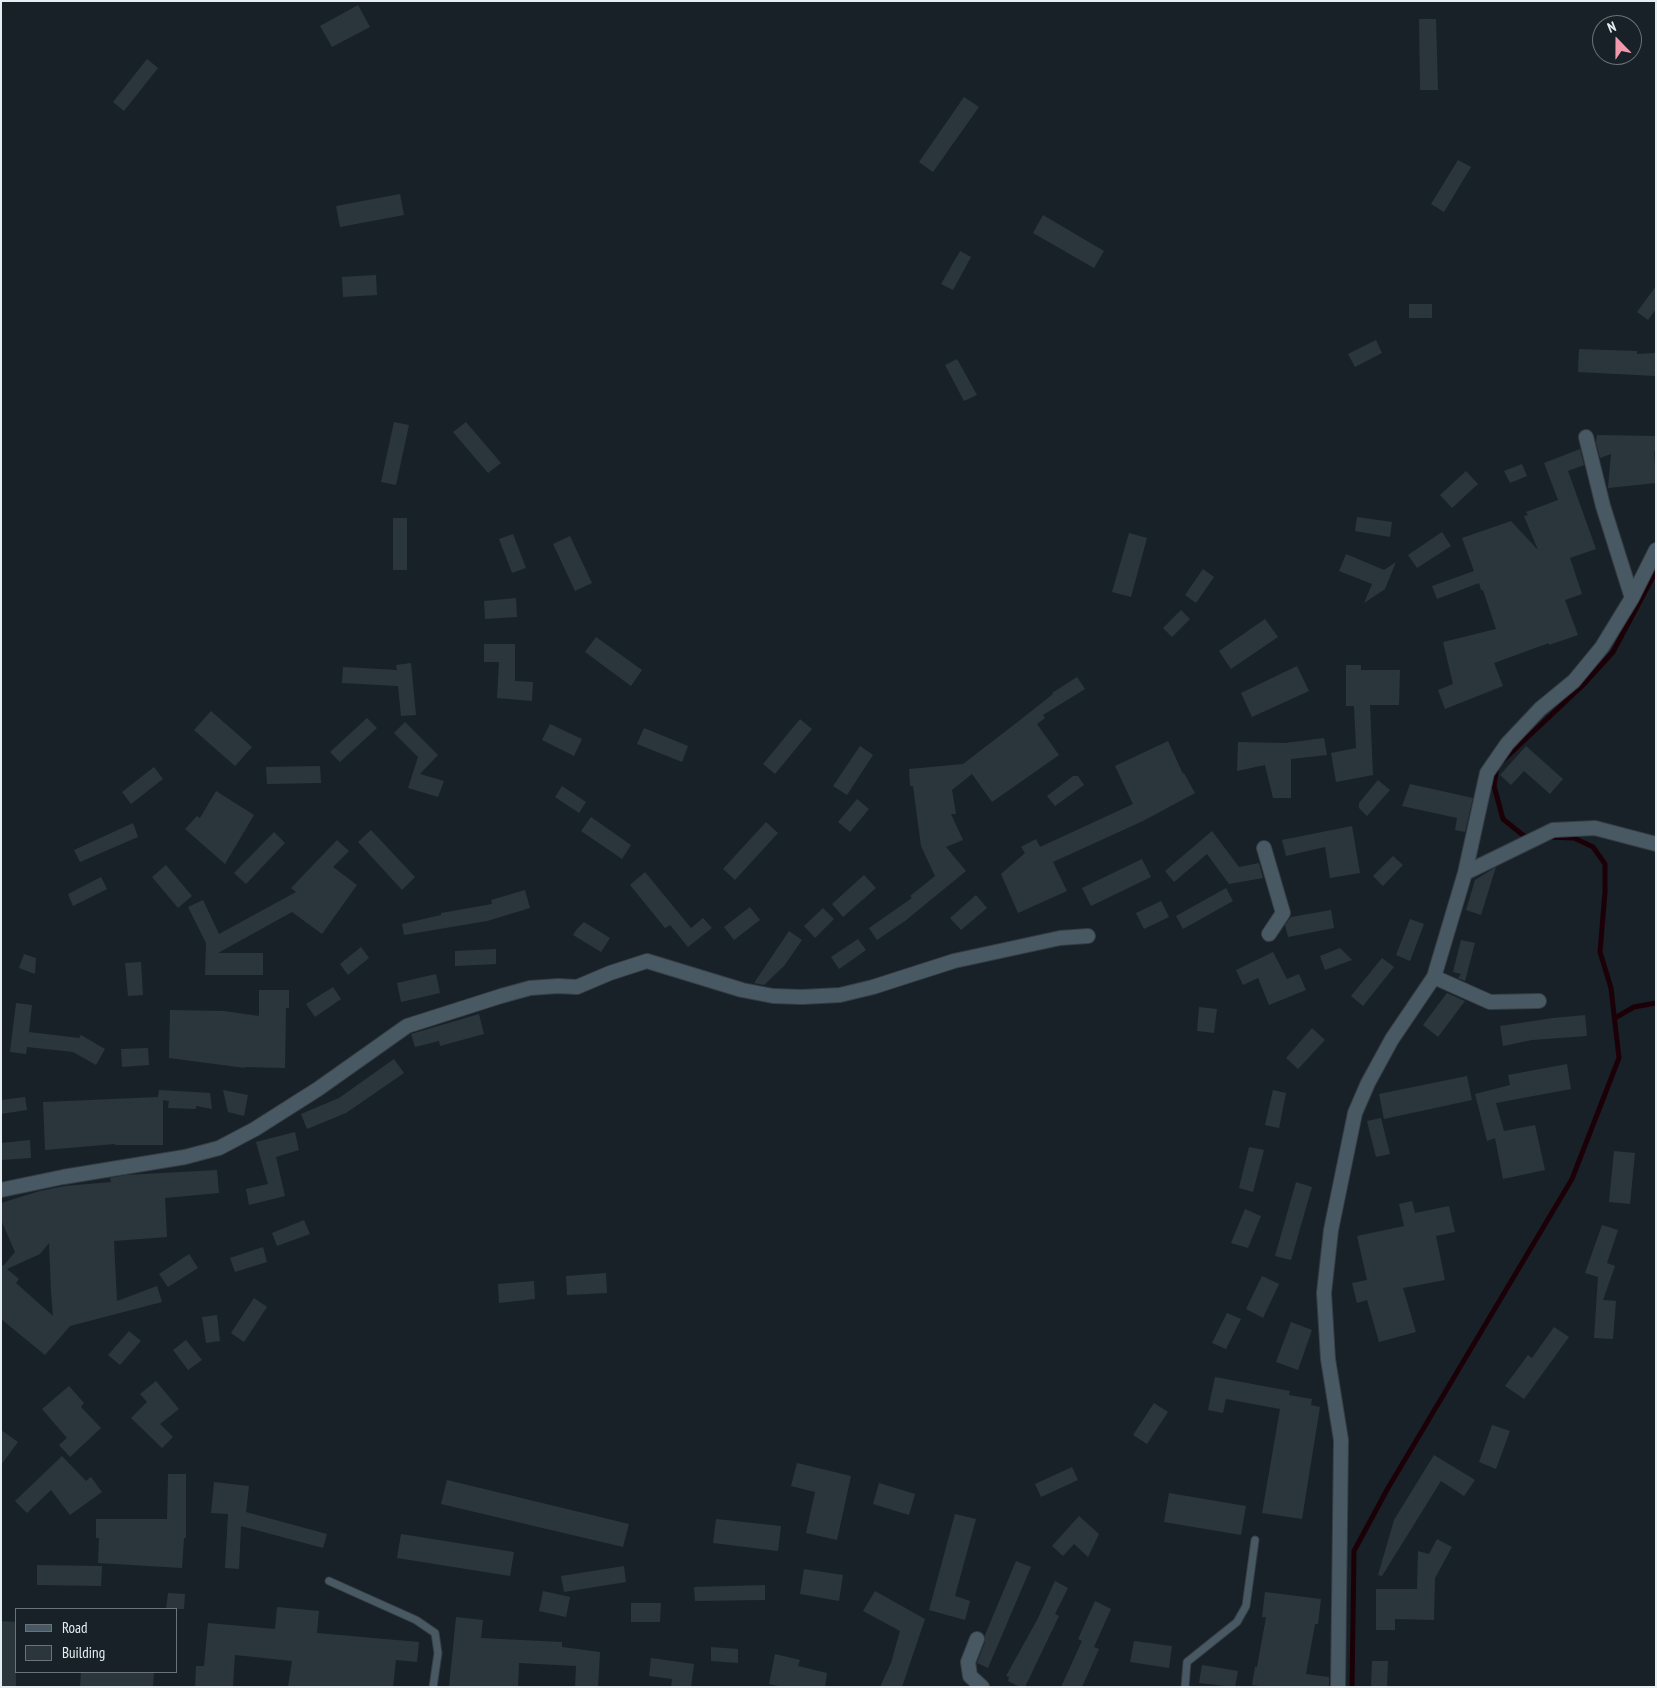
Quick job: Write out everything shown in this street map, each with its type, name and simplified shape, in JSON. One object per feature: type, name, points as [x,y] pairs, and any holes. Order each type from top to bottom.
[{"type":"street","points":[[1586,437],[1604,506],[1632,598]]},
{"type":"street","points":[[1338,1687],[1341,1440],[1328,1359],[1324,1292],[1331,1230],[1355,1113],[1368,1083],[1392,1039],[1434,977],[1465,873],[1487,773],[1507,744],[1540,710],[1574,681],[1602,647],[1632,598],[1656,550]]},
{"type":"street","points":[[1465,873],[1553,830],[1595,828],[1656,844]]},
{"type":"street","points":[[1264,848],[1283,913],[1269,934]]},
{"type":"street","points":[[1,1190],[63,1177],[185,1157],[219,1148],[255,1130],[310,1094],[406,1026],[530,988],[576,987],[647,961],[742,990],[773,996],[840,995],[873,987],[954,961],[1060,938],[1088,936]]},
{"type":"street","points":[[1434,977],[1490,1002],[1539,1001]]},
{"type":"street","points":[[976,1639],[968,1662],[970,1676],[982,1687]]},
{"type":"lane","points":[[1184,1687],[1188,1662],[1237,1622],[1246,1606],[1255,1540]]},
{"type":"lane","points":[[330,1581],[416,1620],[435,1633],[438,1653],[433,1687]]},
{"type":"building","points":[[358,5],[370,27],[332,47],[320,26]]},
{"type":"building","points":[[1419,19],[1436,19],[1438,90],[1420,90]]},
{"type":"building","points":[[147,59],[158,68],[124,111],[113,102]]},
{"type":"building","points":[[964,97],[979,107],[933,172],[919,162]]},
{"type":"building","points":[[1458,160],[1471,167],[1444,212],[1431,204]]},
{"type":"building","points":[[400,194],[404,215],[340,227],[336,206]]},
{"type":"building","points":[[1043,215],[1104,251],[1094,268],[1033,233]]},
{"type":"building","points":[[960,251],[971,257],[953,290],[941,284]]},
{"type":"building","points":[[376,275],[377,295],[343,297],[342,277]]},
{"type":"building","points":[[1656,286],[1656,309],[1648,320],[1637,312]]},
{"type":"building","points":[[1409,304],[1432,304],[1432,318],[1409,318]]},
{"type":"building","points":[[1376,340],[1382,353],[1355,367],[1348,354]]},
{"type":"building","points":[[1579,349],[1637,351],[1637,354],[1656,353],[1656,376],[1578,372]]},
{"type":"building","points":[[957,359],[977,395],[964,401],[945,365]]},
{"type":"building","points":[[394,422],[409,425],[396,485],[381,482]]},
{"type":"building","points":[[466,422],[501,463],[488,473],[453,432]]},
{"type":"building","points":[[1597,435],[1656,436],[1656,451],[1654,451],[1656,483],[1608,488],[1611,454],[1600,458],[1596,442]]},
{"type":"building","points":[[1580,449],[1584,465],[1568,471],[1596,549],[1570,558],[1582,594],[1565,600],[1578,635],[1549,645],[1549,643],[1494,663],[1503,686],[1445,709],[1438,690],[1453,684],[1443,642],[1496,629],[1479,583],[1437,599],[1432,586],[1474,571],[1462,538],[1511,521],[1538,550],[1524,516],[1528,515],[1526,512],[1558,500],[1544,463]]},
{"type":"building","points":[[1522,464],[1527,476],[1510,483],[1504,471]]},
{"type":"building","points":[[1466,471],[1478,484],[1452,508],[1440,495]]},
{"type":"building","points":[[1357,517],[1392,522],[1390,537],[1355,531]]},
{"type":"building","points":[[393,518],[407,518],[407,570],[393,570]]},
{"type":"building","points":[[1442,532],[1451,546],[1417,568],[1408,555]]},
{"type":"building","points":[[1129,533],[1147,538],[1131,597],[1112,592]]},
{"type":"building","points":[[513,534],[526,568],[512,573],[499,539]]},
{"type":"building","points":[[570,536],[592,583],[575,591],[553,544]]},
{"type":"building","points":[[1346,554],[1384,570],[1396,562],[1385,589],[1364,603],[1372,584],[1339,571]]},
{"type":"building","points":[[1203,569],[1214,577],[1196,603],[1185,595]]},
{"type":"building","points":[[516,598],[517,617],[485,619],[484,601]]},
{"type":"building","points":[[1181,610],[1190,619],[1172,637],[1163,628]]},
{"type":"building","points":[[1265,619],[1278,637],[1231,669],[1219,651]]},
{"type":"building","points":[[596,637],[642,670],[631,686],[585,652]]},
{"type":"building","points":[[484,644],[515,644],[515,681],[533,682],[532,701],[497,698],[499,662],[484,662]]},
{"type":"building","points":[[411,663],[416,715],[401,716],[398,686],[342,683],[343,667],[397,670],[396,665]]},
{"type":"building","points":[[1346,665],[1361,665],[1361,670],[1400,670],[1399,705],[1370,705],[1373,775],[1336,782],[1331,753],[1356,748],[1354,706],[1346,706]]},
{"type":"building","points":[[1297,666],[1309,691],[1252,717],[1241,693]]},
{"type":"building","points":[[1077,677],[1085,689],[1043,715],[1045,718],[1037,724],[1059,755],[992,802],[972,774],[952,790],[956,814],[951,814],[963,840],[946,847],[966,871],[905,921],[877,940],[869,928],[912,898],[910,896],[935,876],[921,846],[913,786],[910,786],[909,769],[963,764],[1052,693]]},
{"type":"building","points":[[211,711],[252,747],[235,766],[194,730]]},
{"type":"building","points":[[367,718],[377,728],[340,762],[330,752]]},
{"type":"building","points":[[800,719],[812,729],[775,774],[763,764]]},
{"type":"building","points":[[405,722],[438,755],[420,774],[444,781],[438,797],[408,788],[418,757],[394,733]]},
{"type":"building","points":[[550,724],[582,739],[574,756],[542,740]]},
{"type":"building","points":[[644,728],[688,746],[682,762],[637,744]]},
{"type":"building","points":[[1324,738],[1327,755],[1291,759],[1291,798],[1273,798],[1265,765],[1237,771],[1238,742],[1285,743]]},
{"type":"building","points":[[1168,741],[1183,774],[1195,793],[1143,821],[1053,862],[1067,891],[1018,913],[1001,874],[1025,853],[1021,847],[1036,839],[1040,847],[1133,804],[1115,766]]},
{"type":"building","points":[[860,746],[873,755],[847,795],[833,786]]},
{"type":"building","points":[[1526,746],[1563,779],[1550,794],[1524,771],[1511,785],[1500,775]]},
{"type":"building","points":[[320,766],[321,783],[267,784],[266,767]]},
{"type":"building","points":[[154,767],[163,779],[131,804],[122,792]]},
{"type":"building","points":[[1073,776],[1078,776],[1084,785],[1055,806],[1047,796]]},
{"type":"building","points":[[1378,780],[1390,790],[1367,816],[1359,808],[1359,803]]},
{"type":"building","points":[[1410,784],[1473,798],[1465,832],[1455,830],[1457,818],[1402,806]]},
{"type":"building","points":[[562,786],[586,802],[579,813],[555,797]]},
{"type":"building","points":[[216,791],[254,815],[225,864],[185,829],[197,816],[200,818]]},
{"type":"building","points":[[857,799],[869,809],[850,832],[838,822]]},
{"type":"building","points":[[591,817],[631,845],[622,859],[581,831]]},
{"type":"building","points":[[766,822],[778,833],[735,880],[723,869]]},
{"type":"building","points":[[133,823],[138,837],[80,862],[74,850]]},
{"type":"building","points":[[1352,826],[1360,873],[1330,878],[1325,847],[1286,856],[1282,840]]},
{"type":"building","points":[[371,830],[415,877],[402,890],[358,842]]},
{"type":"building","points":[[1212,831],[1239,867],[1259,863],[1263,878],[1229,884],[1207,854],[1174,882],[1165,871]]},
{"type":"building","points":[[274,832],[285,843],[246,884],[234,873]]},
{"type":"building","points":[[337,840],[349,851],[333,867],[357,885],[322,934],[292,912],[218,953],[263,953],[263,975],[205,975],[206,943],[188,907],[203,900],[219,934],[296,892],[291,888]]},
{"type":"building","points":[[1393,856],[1403,865],[1383,886],[1373,876]]},
{"type":"building","points":[[1142,859],[1151,877],[1091,906],[1082,888]]},
{"type":"building","points":[[166,865],[192,896],[178,908],[152,877]]},
{"type":"building","points":[[1496,867],[1481,915],[1466,910],[1475,880]]},
{"type":"building","points":[[645,872],[691,928],[703,918],[712,928],[688,947],[670,925],[665,928],[630,885]]},
{"type":"building","points":[[864,875],[876,888],[843,917],[832,904]]},
{"type":"building","points":[[101,877],[107,889],[73,906],[68,894]]},
{"type":"building","points":[[1226,888],[1233,901],[1183,929],[1176,916]]},
{"type":"building","points":[[525,890],[530,908],[487,921],[404,935],[402,924],[441,915],[441,913],[492,904],[491,900]]},
{"type":"building","points":[[976,895],[987,908],[961,930],[950,918]]},
{"type":"building","points":[[1161,901],[1169,917],[1144,929],[1136,913]]},
{"type":"building","points":[[750,907],[760,920],[734,940],[724,927]]},
{"type":"building","points":[[823,908],[834,919],[815,938],[804,926]]},
{"type":"building","points":[[1331,910],[1334,928],[1288,937],[1285,925],[1291,917]]},
{"type":"building","points":[[1410,919],[1424,924],[1410,961],[1396,955]]},
{"type":"building","points":[[584,922],[610,938],[601,952],[573,935]]},
{"type":"building","points":[[789,931],[802,940],[784,966],[764,985],[754,983]]},
{"type":"building","points":[[858,939],[866,950],[839,969],[831,957]]},
{"type":"building","points":[[1461,940],[1475,943],[1465,981],[1458,978],[1461,974],[1453,972]]},
{"type":"building","points":[[361,947],[369,958],[348,975],[340,964]]},
{"type":"building","points":[[1340,948],[1352,960],[1325,970],[1320,956]]},
{"type":"building","points":[[496,949],[496,964],[455,966],[455,951]]},
{"type":"building","points":[[1273,952],[1287,979],[1299,974],[1306,990],[1269,1005],[1258,978],[1243,985],[1236,970]]},
{"type":"building","points":[[24,954],[36,958],[35,974],[19,968]]},
{"type":"building","points":[[1382,958],[1394,967],[1363,1006],[1351,996]]},
{"type":"building","points":[[141,962],[143,995],[128,996],[125,963]]},
{"type":"building","points":[[436,974],[440,993],[401,1002],[397,983]]},
{"type":"building","points":[[333,987],[341,999],[315,1017],[306,1004]]},
{"type":"building","points":[[259,990],[289,990],[289,1008],[286,1008],[285,1068],[245,1068],[169,1058],[170,1010],[224,1011],[259,1016]]},
{"type":"building","points":[[1447,993],[1465,1001],[1438,1037],[1423,1025]]},
{"type":"building","points":[[16,1003],[32,1005],[29,1032],[79,1038],[81,1035],[105,1049],[96,1065],[73,1052],[27,1047],[26,1054],[10,1052]]},
{"type":"building","points":[[1199,1007],[1217,1009],[1214,1033],[1197,1031]]},
{"type":"building","points":[[479,1014],[484,1034],[440,1046],[439,1041],[415,1047],[411,1034]]},
{"type":"building","points":[[1585,1015],[1587,1036],[1532,1040],[1503,1046],[1500,1026]]},
{"type":"building","points":[[1312,1028],[1325,1040],[1298,1069],[1286,1058]]},
{"type":"building","points":[[148,1048],[149,1065],[122,1067],[121,1049]]},
{"type":"building","points":[[394,1059],[404,1073],[346,1113],[307,1129],[301,1114],[339,1098]]},
{"type":"building","points":[[1567,1064],[1571,1089],[1496,1103],[1504,1131],[1535,1125],[1545,1170],[1503,1179],[1495,1138],[1487,1141],[1475,1094],[1510,1085],[1508,1075]]},
{"type":"building","points":[[1467,1076],[1472,1100],[1384,1119],[1379,1094]]},
{"type":"building","points":[[159,1090],[210,1093],[212,1109],[196,1106],[196,1109],[168,1108],[169,1101],[163,1100],[163,1145],[115,1144],[45,1150],[43,1102],[158,1097]]},
{"type":"building","points":[[223,1090],[248,1095],[244,1116],[228,1112]]},
{"type":"building","points":[[1273,1090],[1286,1093],[1279,1128],[1265,1125]]},
{"type":"building","points":[[25,1097],[27,1110],[1,1114],[1,1100]]},
{"type":"building","points":[[1381,1118],[1390,1154],[1376,1157],[1367,1121]]},
{"type":"building","points":[[295,1132],[299,1150],[276,1157],[285,1196],[249,1205],[246,1189],[268,1184],[256,1142]]},
{"type":"building","points":[[30,1140],[31,1158],[1,1160],[1,1143]]},
{"type":"building","points":[[1249,1147],[1264,1150],[1253,1192],[1239,1188]]},
{"type":"building","points":[[1614,1151],[1635,1153],[1630,1204],[1609,1202]]},
{"type":"building","points":[[217,1170],[219,1193],[165,1198],[167,1237],[114,1241],[117,1301],[157,1286],[162,1302],[70,1326],[45,1355],[1,1319],[1,1264],[3,1266],[15,1252],[1,1220],[1,1203],[40,1191],[65,1186],[111,1182],[110,1178],[126,1175]],"holes":[[[49,1243],[53,1316],[16,1283],[19,1279],[7,1269],[40,1254]]]},
{"type":"building","points":[[1296,1182],[1312,1187],[1291,1260],[1275,1256]]},
{"type":"building","points":[[1412,1201],[1415,1213],[1449,1206],[1455,1232],[1436,1236],[1445,1280],[1403,1288],[1416,1332],[1379,1342],[1367,1300],[1357,1303],[1352,1283],[1367,1280],[1357,1236],[1404,1226],[1399,1204]]},
{"type":"building","points":[[1245,1209],[1261,1216],[1248,1248],[1231,1243]]},
{"type":"building","points":[[304,1220],[310,1234],[277,1246],[272,1233]]},
{"type":"building","points":[[1602,1225],[1618,1230],[1607,1263],[1615,1266],[1603,1300],[1616,1301],[1613,1339],[1594,1338],[1598,1277],[1585,1273]]},
{"type":"building","points":[[263,1247],[267,1262],[235,1272],[230,1258]]},
{"type":"building","points":[[189,1254],[198,1268],[168,1287],[159,1274]]},
{"type":"building","points":[[606,1273],[607,1293],[567,1295],[566,1276]]},
{"type":"building","points":[[1262,1276],[1279,1284],[1263,1318],[1246,1309]]},
{"type":"building","points":[[534,1281],[535,1299],[499,1303],[498,1284]]},
{"type":"building","points":[[254,1298],[267,1307],[244,1342],[231,1333]]},
{"type":"building","points":[[1227,1313],[1241,1319],[1226,1349],[1212,1343]]},
{"type":"building","points":[[217,1315],[220,1341],[206,1343],[202,1317]]},
{"type":"building","points":[[1291,1322],[1312,1330],[1298,1370],[1276,1362]]},
{"type":"building","points":[[1554,1327],[1569,1337],[1524,1399],[1505,1386],[1528,1355],[1532,1358]]},
{"type":"building","points":[[129,1331],[141,1341],[120,1365],[108,1355]]},
{"type":"building","points":[[186,1340],[202,1360],[188,1370],[173,1350]]},
{"type":"building","points":[[1215,1377],[1290,1391],[1289,1395],[1312,1399],[1311,1405],[1320,1407],[1302,1519],[1262,1513],[1280,1409],[1226,1399],[1223,1413],[1208,1410]]},
{"type":"building","points":[[156,1381],[179,1409],[160,1424],[173,1437],[162,1448],[131,1418],[147,1402],[140,1394]]},
{"type":"building","points":[[69,1386],[84,1403],[81,1407],[101,1428],[70,1457],[59,1445],[67,1438],[42,1409]]},
{"type":"building","points":[[1154,1403],[1168,1412],[1147,1444],[1133,1435]]},
{"type":"building","points":[[1492,1425],[1510,1431],[1496,1469],[1479,1462]]},
{"type":"building","points":[[1,1430],[18,1442],[1,1465]]},
{"type":"building","points":[[1434,1455],[1475,1480],[1464,1496],[1441,1481],[1382,1576],[1378,1575],[1394,1520]]},
{"type":"building","points":[[62,1456],[86,1481],[91,1477],[102,1492],[70,1515],[51,1490],[27,1513],[15,1501]]},
{"type":"building","points":[[797,1463],[851,1476],[837,1540],[806,1533],[815,1492],[791,1486]]},
{"type":"building","points":[[1072,1467],[1078,1480],[1041,1497],[1035,1484]]},
{"type":"building","points":[[168,1474],[186,1474],[186,1538],[184,1538],[182,1568],[98,1563],[99,1538],[96,1538],[96,1519],[167,1519]]},
{"type":"building","points":[[447,1480],[629,1524],[623,1547],[441,1504]]},
{"type":"building","points":[[214,1482],[249,1486],[246,1512],[327,1534],[323,1548],[241,1526],[239,1569],[225,1568],[228,1514],[211,1513]]},
{"type":"building","points":[[879,1483],[915,1494],[909,1515],[873,1504]]},
{"type":"building","points":[[1169,1493],[1246,1506],[1241,1535],[1164,1522]]},
{"type":"building","points":[[955,1514],[976,1519],[955,1596],[970,1601],[965,1620],[929,1610]]},
{"type":"building","points":[[1079,1516],[1099,1534],[1088,1557],[1074,1544],[1063,1556],[1052,1546]]},
{"type":"building","points":[[716,1519],[781,1526],[778,1551],[713,1543]]},
{"type":"building","points":[[401,1534],[514,1552],[510,1576],[397,1558]]},
{"type":"building","points":[[1437,1539],[1452,1547],[1435,1578],[1434,1620],[1395,1619],[1395,1630],[1376,1630],[1376,1589],[1417,1589],[1418,1551],[1429,1554]]},
{"type":"building","points":[[1016,1561],[1031,1567],[988,1668],[977,1663],[985,1642],[985,1635]]},
{"type":"building","points":[[37,1565],[102,1566],[101,1586],[37,1585]]},
{"type":"building","points":[[624,1566],[626,1582],[564,1592],[561,1576]]},
{"type":"building","points":[[804,1569],[843,1575],[839,1601],[800,1594]]},
{"type":"building","points":[[1055,1581],[1068,1588],[1055,1614],[1059,1616],[1025,1687],[1020,1687],[1008,1681],[1009,1677],[1006,1676],[1037,1620]]},
{"type":"building","points":[[765,1585],[765,1600],[695,1601],[694,1587]]},
{"type":"building","points":[[543,1591],[570,1597],[566,1617],[539,1611]]},
{"type":"building","points":[[875,1591],[925,1619],[902,1687],[880,1687],[891,1663],[900,1631],[863,1611]]},
{"type":"building","points":[[1265,1592],[1321,1599],[1318,1624],[1315,1624],[1306,1674],[1329,1677],[1329,1687],[1266,1687],[1252,1685],[1266,1617],[1262,1617]]},
{"type":"building","points":[[168,1593],[185,1594],[184,1609],[166,1608]]},
{"type":"building","points":[[1095,1601],[1111,1609],[1094,1647],[1099,1649],[1082,1687],[1061,1687],[1082,1641],[1078,1639]]},
{"type":"building","points":[[631,1603],[661,1603],[660,1622],[631,1622]]},
{"type":"building","points":[[277,1607],[319,1611],[317,1633],[419,1642],[417,1662],[396,1660],[393,1687],[288,1687],[292,1661],[235,1655],[233,1687],[195,1687],[196,1666],[204,1666],[208,1623],[275,1629]]},
{"type":"building","points":[[456,1617],[483,1620],[481,1638],[562,1642],[562,1647],[600,1652],[598,1687],[575,1687],[576,1666],[519,1663],[518,1687],[449,1687]]},
{"type":"building","points":[[1,1621],[15,1622],[16,1687],[1,1687]]},
{"type":"building","points":[[1134,1641],[1172,1646],[1169,1668],[1130,1662]]},
{"type":"building","points":[[711,1647],[738,1649],[738,1663],[711,1661]]},
{"type":"building","points":[[775,1654],[800,1660],[798,1666],[827,1673],[825,1687],[783,1687],[769,1684]]},
{"type":"building","points":[[651,1658],[694,1664],[691,1687],[671,1687],[672,1679],[649,1676]]},
{"type":"building","points":[[1372,1661],[1388,1661],[1387,1687],[1371,1687]]},
{"type":"building","points":[[1202,1665],[1238,1671],[1235,1687],[1199,1683]]},
{"type":"building","points":[[81,1673],[154,1673],[153,1687],[80,1687]]},
{"type":"waterway","points":[[1530,837],[1524,836],[1503,819],[1494,786],[1497,766],[1583,685],[1613,652],[1656,571]]},
{"type":"waterway","points":[[1352,1687],[1354,1551],[1388,1488],[1572,1179],[1619,1058],[1611,988],[1600,952],[1605,892],[1605,864],[1593,847],[1574,838],[1546,837]]},
{"type":"waterway","points":[[1615,1018],[1634,1007],[1656,1003]]}]
